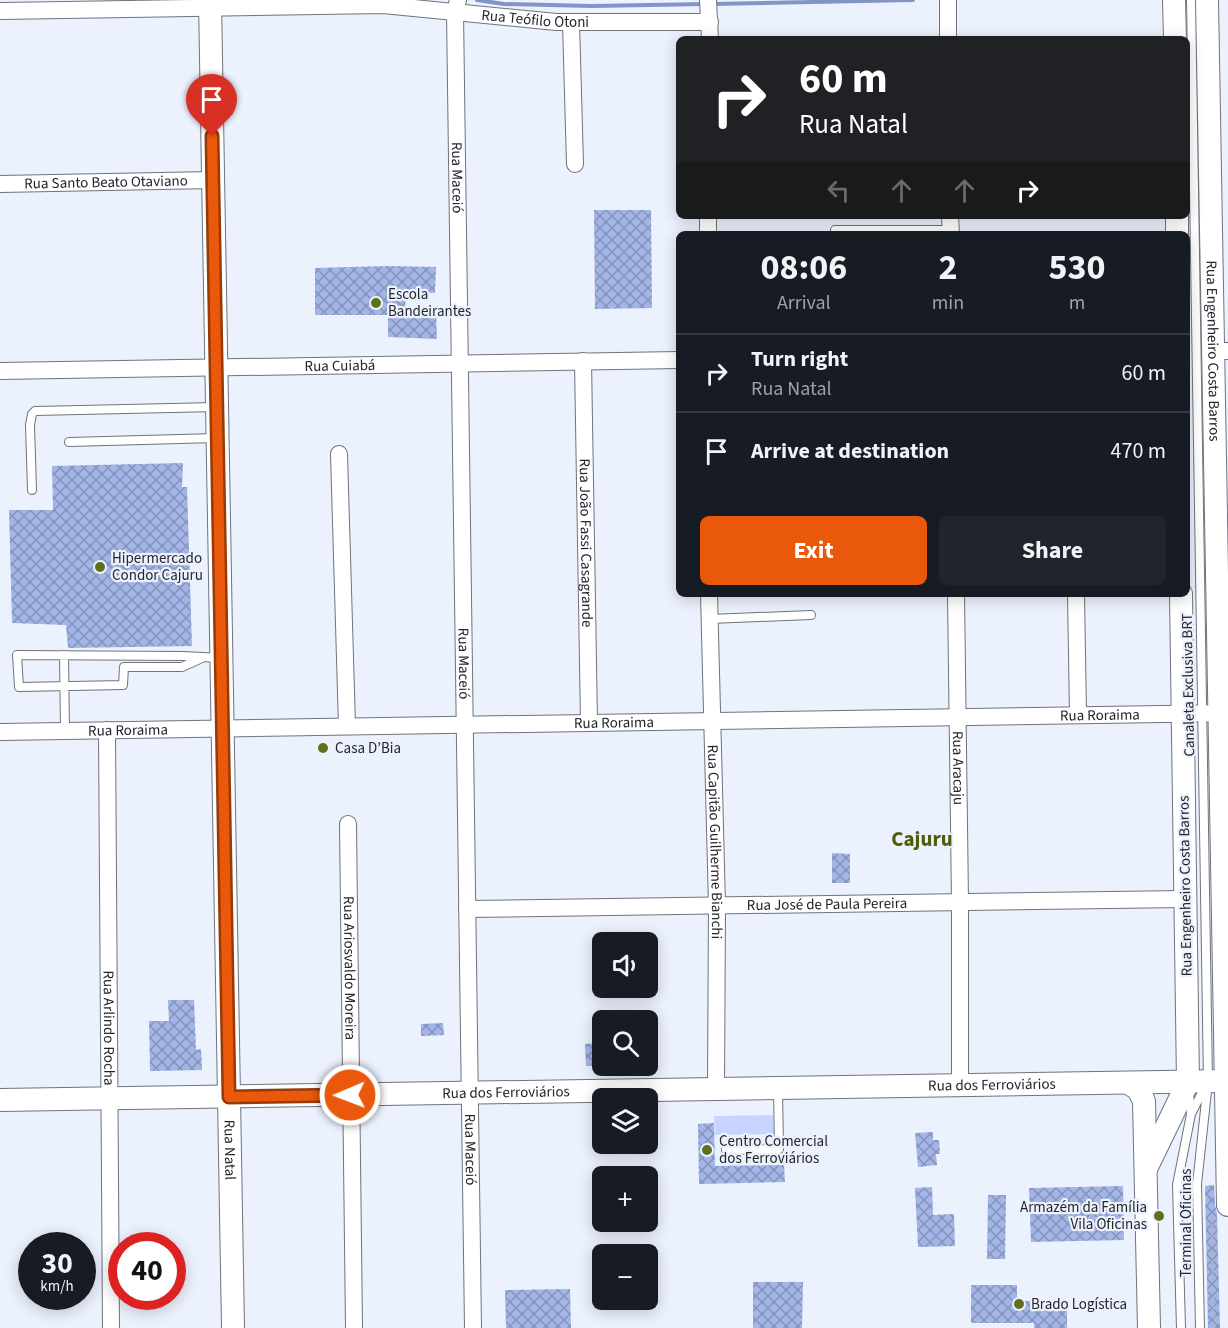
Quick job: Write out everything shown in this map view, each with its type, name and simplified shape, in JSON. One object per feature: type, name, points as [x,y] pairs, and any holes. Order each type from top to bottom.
[{"type":"street","points":[[1174,0],[1174,36]]},
{"type":"street","name":"Rua Engenheiro Costa Barros","points":[[1207,0],[1220,351],[1208,713],[1185,899],[1207,1082],[1228,1156],[1220,1207]]},
{"type":"street","name":"Rua Teófilo Otoni","points":[[0,10],[210,4],[457,6],[571,22],[709,11]]},
{"type":"street","name":"Rua Natal","points":[[210,4],[217,407],[212,658],[223,728],[233,1328]]},
{"type":"street","points":[[947,5],[948,36]]},
{"type":"street","name":"Rua Maceió","points":[[457,6],[473,1328]]},
{"type":"street","points":[[709,11],[710,36]]},
{"type":"street","points":[[571,22],[575,164]]},
{"type":"street","name":"Rua Santo Beato Otaviano","points":[[0,184],[213,180]]},
{"type":"street","name":"Rua Cuiabá","points":[[0,371],[676,360]]},
{"type":"street","name":"Rua João Fassi Casagrande","points":[[583,362],[589,723]]},
{"type":"street","points":[[339,454],[347,726]]},
{"type":"street","name":"Rua Capitão Guilherme Bianchi","points":[[709,597],[717,906],[716,1089]]},
{"type":"street","name":"Rua Aracaju","points":[[956,597],[960,1086]]},
{"type":"street","points":[[1076,597],[1078,715]]},
{"type":"street","name":"Rua Engenheiro Costa Barros","points":[[1146,1169],[1227,1052],[1226,950],[1208,713],[1182,597]]},
{"type":"street","name":"Rua Roraima","points":[[0,732],[1208,713]]},
{"type":"street","name":"Rua Arlindo Rocha","points":[[106,730],[111,1328]]},
{"type":"street","name":"Rua Ariosvaldo Moreira","points":[[348,824],[354,1328]]},
{"type":"street","name":"Rua José de Paula Pereira","points":[[467,909],[1185,899]]},
{"type":"street","name":"Rua dos Ferroviários","points":[[0,1100],[1207,1082]]},
{"type":"street","name":"Rua Engenheiro Costa Barros","points":[[1128,1083],[1138,1089],[1144,1101],[1149,1328]]},
{"type":"lane","name":"Canaleta Exclusiva BRT","points":[[1191,0],[1208,713],[1207,1082],[1191,1114]]},
{"type":"lane","points":[[834,230],[950,227]]},
{"type":"lane","points":[[32,490],[30,425],[32,414],[35,411],[217,407]]},
{"type":"lane","points":[[69,442],[217,438]]},
{"type":"lane","points":[[710,619],[811,615]]},
{"type":"lane","points":[[17,655],[212,658],[182,667],[124,667],[123,685],[19,687],[17,655]]},
{"type":"lane","points":[[64,655],[65,731]]},
{"type":"lane","name":"Terminal Oficinas","points":[[1181,1328],[1178,1185],[1191,1114],[1207,1082]]},
{"type":"lane","name":"Terminal Oficinas","points":[[1200,1328],[1197,1184],[1207,1082]]},
{"type":"lane","points":[[726,1150],[779,1149],[778,1088]]},
{"type":"path","points":[[1214,1328],[1220,1207]]},
{"type":"shaded area","points":[[773,1115],[774,1134],[715,1135],[714,1116]]},
{"type":"building","points":[[594,210],[651,210],[652,308],[595,309]]},
{"type":"building","name":"Escola Bandeirantes","points":[[436,267],[435,293],[406,292],[405,314],[436,313],[437,339],[388,337],[388,315],[315,315],[315,268]]},
{"type":"building","name":"Hipermercado Condor Cajuru","points":[[183,463],[182,487],[187,487],[192,646],[68,648],[66,625],[12,623],[9,510],[53,510],[52,466]]},
{"type":"building","points":[[832,853],[850,854],[850,883],[832,883]]},
{"type":"building","points":[[168,1000],[194,1000],[196,1050],[201,1049],[202,1070],[150,1071],[149,1021],[169,1021]]},
{"type":"building","points":[[443,1023],[444,1035],[421,1036],[421,1024]]},
{"type":"building","points":[[585,1044],[592,1044],[592,1066],[586,1066]]},
{"type":"building","name":"Centro Comercial dos Ferroviários","points":[[714,1123],[715,1166],[784,1165],[785,1182],[699,1184],[698,1124]]},
{"type":"building","points":[[933,1132],[933,1140],[939,1140],[940,1154],[936,1154],[937,1165],[918,1167],[915,1133]]},
{"type":"building","points":[[1214,1185],[1217,1213],[1220,1328],[1208,1328],[1205,1186]]},
{"type":"building","points":[[1123,1186],[1124,1240],[1031,1242],[1029,1188]]},
{"type":"building","points":[[932,1187],[933,1215],[954,1214],[955,1246],[918,1247],[915,1188]]},
{"type":"building","points":[[988,1195],[1006,1195],[1005,1259],[987,1259]]},
{"type":"building","points":[[753,1282],[803,1282],[802,1328],[753,1328]]},
{"type":"building","name":"Brado Logística","points":[[971,1285],[1017,1285],[1017,1301],[1067,1301],[1067,1328],[1034,1328],[1034,1323],[971,1323]]},
{"type":"building","points":[[570,1289],[571,1328],[506,1328],[505,1290]]},
{"type":"waterway","points":[[477,0],[504,4],[592,6],[705,4]]},
{"type":"waterway","points":[[713,4],[913,0]]},
{"type":"place","name":"Escola Bandeirantes","points":[[376,303]]},
{"type":"place","name":"Hipermercado Condor Cajuru","points":[[100,567]]},
{"type":"place","name":"Casa D’Bia","points":[[323,748]]},
{"type":"place","name":"Centro Comercial dos Ferroviários","points":[[707,1150]]},
{"type":"place","name":"Armazém da Família Vila Oficinas","points":[[1159,1216]]},
{"type":"place","name":"Brado Logística","points":[[1019,1304]]},
{"type":"district","name":"Cajuru","points":[[922,839]]},
{"type":"route","points":[[212,136],[229,1097],[350,1095]]}]
